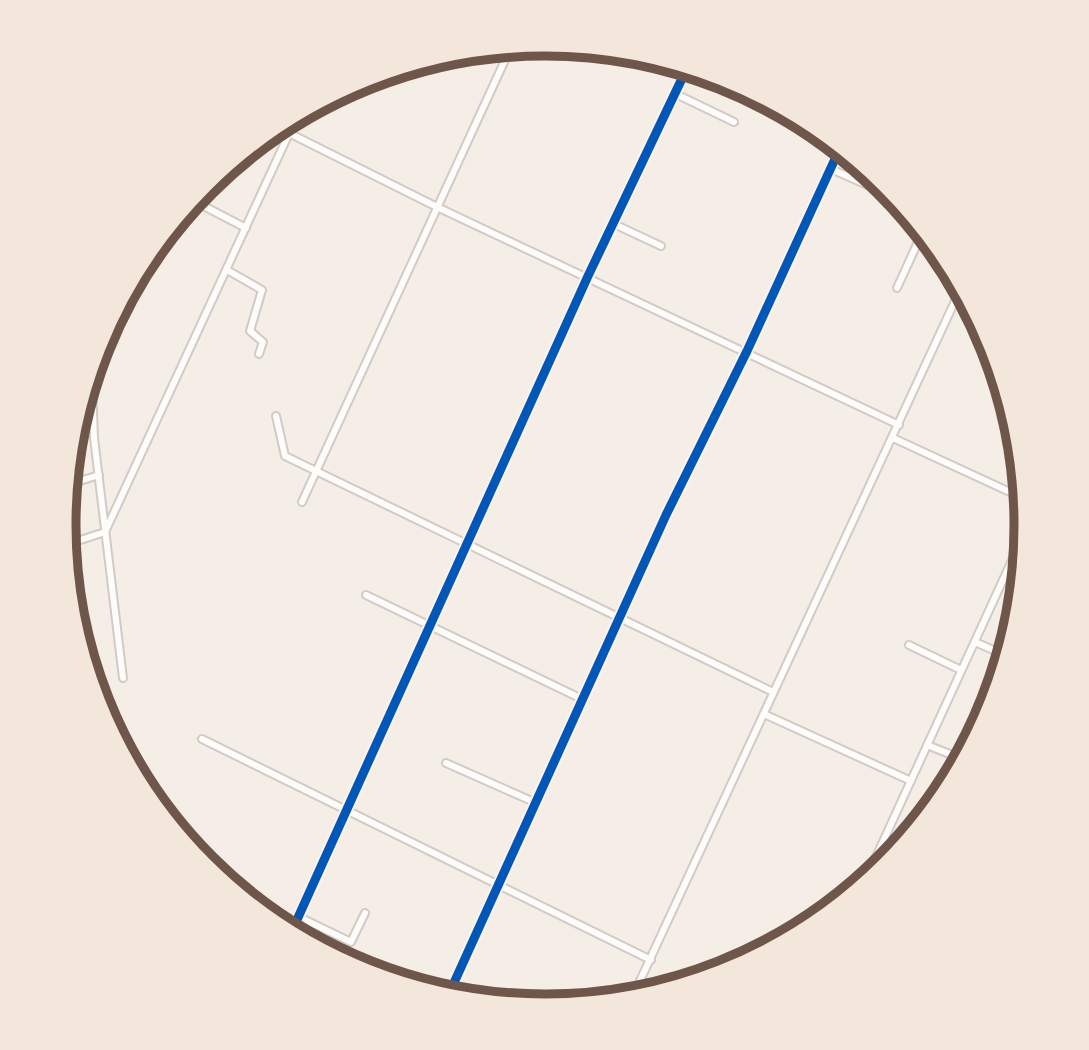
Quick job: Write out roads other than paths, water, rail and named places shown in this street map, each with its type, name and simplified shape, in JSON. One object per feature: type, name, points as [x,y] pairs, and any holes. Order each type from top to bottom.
[{"type":"street","points":[[302,502],[506,58]]},
{"type":"street","points":[[296,923],[588,276],[683,77]]},
{"type":"street","points":[[676,94],[734,122]]},
{"type":"street","points":[[76,541],[104,532],[289,133],[437,207],[899,425]]},
{"type":"street","points":[[453,985],[666,515],[747,351],[836,158]]},
{"type":"street","points":[[831,169],[868,185]]},
{"type":"street","points":[[202,205],[246,228]]},
{"type":"street","points":[[614,224],[661,246]]},
{"type":"street","points":[[897,288],[919,242]]},
{"type":"street","points":[[227,270],[262,290],[250,331],[263,342],[259,354]]},
{"type":"street","points":[[641,984],[956,300]]},
{"type":"street","points":[[93,399],[104,532],[123,678]]},
{"type":"street","points":[[276,416],[283,454],[466,546],[774,692]]},
{"type":"street","points":[[893,438],[1012,493]]},
{"type":"street","points":[[78,481],[99,475]]},
{"type":"street","points":[[876,857],[1011,562]]},
{"type":"street","points":[[366,595],[584,700]]},
{"type":"street","points":[[975,642],[996,651]]},
{"type":"street","points":[[909,645],[961,670]]},
{"type":"street","points":[[764,714],[911,781]]},
{"type":"street","points":[[202,739],[651,960]]},
{"type":"street","points":[[927,745],[953,756]]},
{"type":"street","points":[[446,763],[534,802]]},
{"type":"street","points":[[299,917],[351,942],[365,913]]}]
